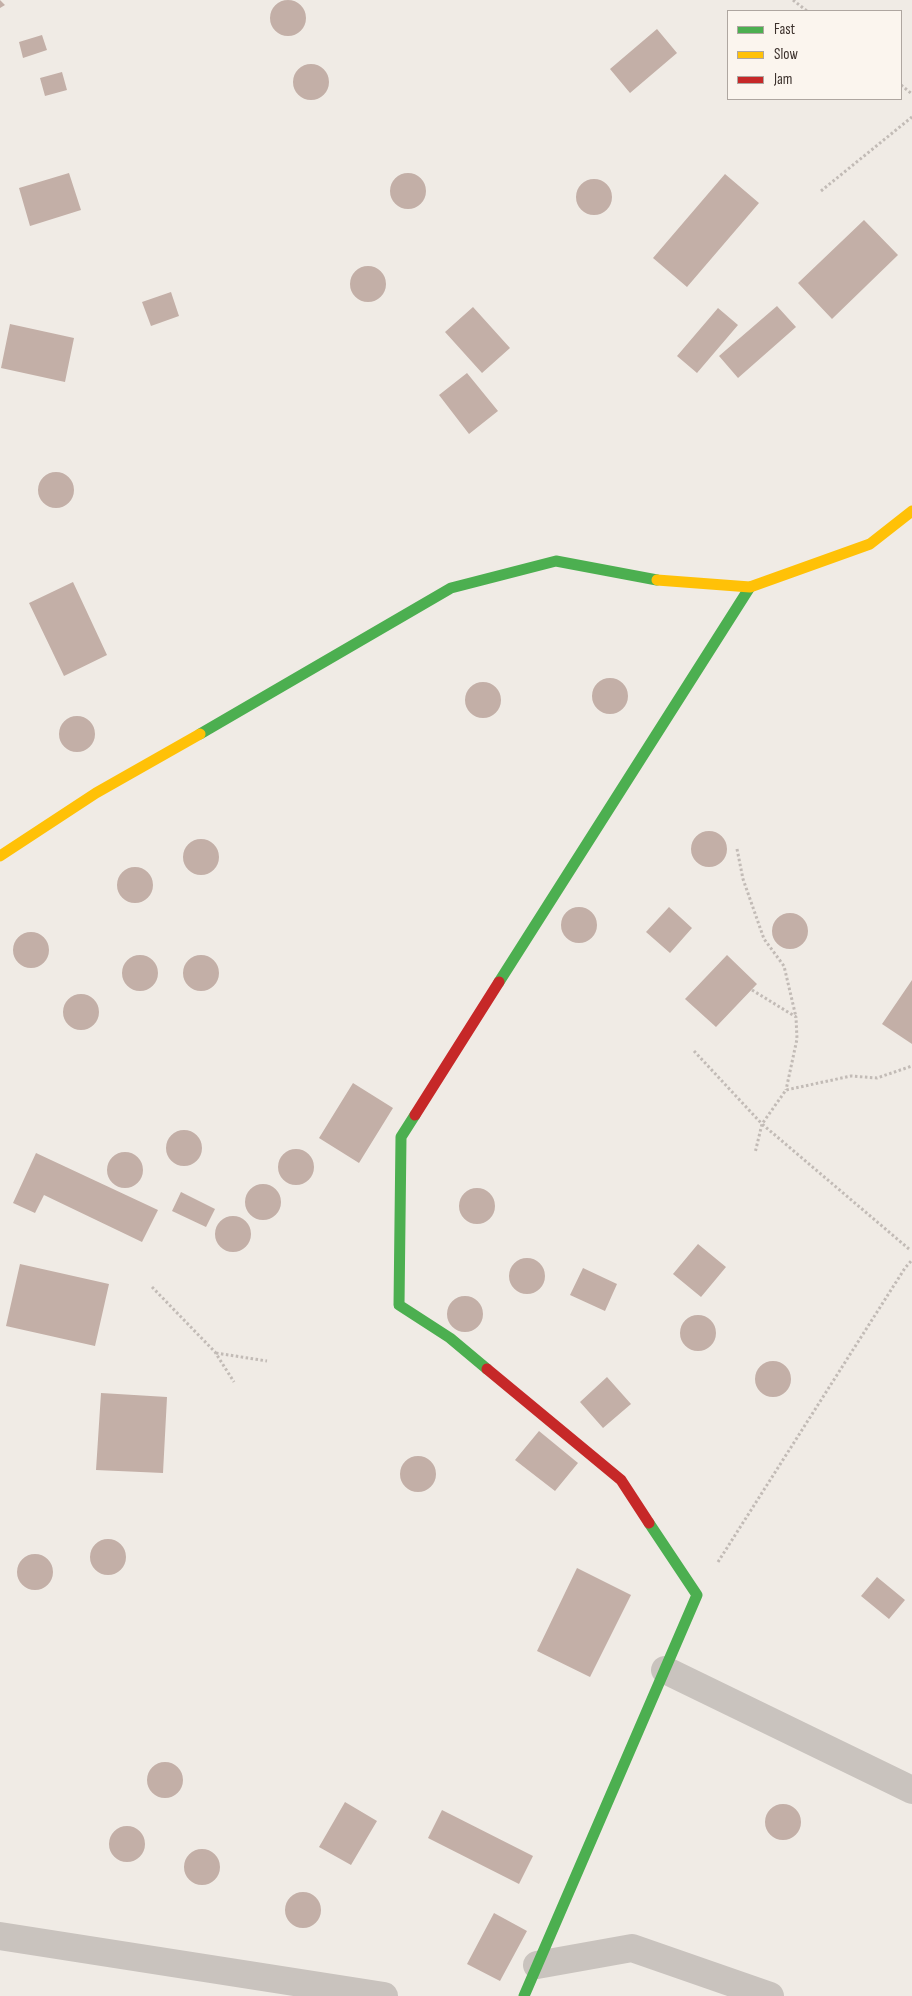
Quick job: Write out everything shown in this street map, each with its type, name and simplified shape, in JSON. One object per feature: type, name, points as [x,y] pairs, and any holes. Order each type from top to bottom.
[{"type":"street","points":[[0,856],[96,793],[300,678],[450,588],[556,561],[650,580],[750,587],[870,544],[912,511]]},
{"type":"street","points":[[524,1996],[697,1596],[621,1480],[450,1338],[399,1305],[401,1137],[750,587]]},
{"type":"street","points":[[665,1670],[912,1790]]},
{"type":"street","points":[[0,1936],[384,1996]]},
{"type":"street","points":[[538,1965],[632,1948],[770,1996]]},
{"type":"path","points":[[793,0],[806,10]]},
{"type":"path","points":[[902,86],[912,94]]},
{"type":"path","points":[[821,191],[912,117]]},
{"type":"path","points":[[736,849],[743,879],[764,939],[784,966],[796,1017],[797,1040],[786,1090],[762,1124],[755,1153]]},
{"type":"path","points":[[752,990],[796,1017]]},
{"type":"path","points":[[694,1051],[762,1124],[909,1250]]},
{"type":"path","points":[[786,1090],[851,1076],[877,1078],[912,1066]]},
{"type":"path","points":[[697,1596],[905,1268],[912,1260]]},
{"type":"path","points":[[152,1287],[215,1352],[234,1382]]},
{"type":"path","points":[[215,1352],[267,1361]]},
{"type":"building","points":[[0,0],[5,5],[0,8]]},
{"type":"building","points":[[288,0],[295,1],[301,5],[305,11],[305,25],[301,31],[295,35],[288,36],[281,35],[275,31],[271,25],[270,18],[271,11],[275,5],[281,1]]},
{"type":"building","points":[[657,29],[677,53],[630,93],[610,69]]},
{"type":"building","points":[[42,35],[47,50],[23,58],[19,42]]},
{"type":"building","points":[[311,64],[318,65],[324,69],[328,75],[328,89],[324,95],[318,99],[311,100],[304,99],[298,95],[294,89],[293,82],[294,75],[298,69],[304,65]]},
{"type":"building","points":[[62,72],[67,90],[45,96],[40,78]]},
{"type":"building","points":[[69,173],[81,210],[30,226],[19,188]]},
{"type":"building","points":[[408,173],[415,174],[421,178],[425,184],[425,198],[421,204],[415,208],[408,209],[401,208],[395,204],[391,198],[390,191],[391,184],[395,178],[401,174]]},
{"type":"building","points":[[725,174],[759,203],[687,287],[653,258]]},
{"type":"building","points":[[594,179],[601,180],[607,184],[611,190],[611,204],[607,210],[601,214],[594,215],[587,214],[581,210],[577,204],[576,197],[577,190],[581,184],[587,180]]},
{"type":"building","points":[[864,220],[898,255],[832,319],[798,283]]},
{"type":"building","points":[[368,266],[375,267],[381,271],[385,277],[385,291],[381,297],[375,301],[368,302],[361,301],[355,297],[351,291],[350,284],[351,277],[355,271],[361,267]]},
{"type":"building","points":[[171,292],[179,316],[151,326],[142,302]]},
{"type":"building","points":[[777,306],[796,327],[738,378],[719,356]]},
{"type":"building","points":[[473,307],[510,348],[482,373],[445,332]]},
{"type":"building","points":[[718,308],[738,325],[697,373],[677,356]]},
{"type":"building","points":[[10,324],[74,338],[65,382],[1,368]]},
{"type":"building","points":[[467,373],[498,411],[469,434],[439,395]]},
{"type":"building","points":[[56,472],[63,473],[69,477],[73,483],[73,497],[69,503],[63,507],[56,508],[49,507],[43,503],[39,497],[38,490],[39,483],[43,477],[49,473]]},
{"type":"building","points":[[73,582],[107,655],[64,676],[29,603]]},
{"type":"building","points":[[610,678],[617,679],[623,683],[627,689],[627,703],[623,709],[617,713],[610,714],[603,713],[597,709],[593,703],[592,696],[593,689],[597,683],[603,679]]},
{"type":"building","points":[[483,682],[490,683],[496,687],[500,693],[500,707],[496,713],[490,717],[483,718],[476,717],[470,713],[466,707],[465,700],[466,693],[470,687],[476,683]]},
{"type":"building","points":[[77,716],[84,717],[90,721],[94,727],[94,741],[90,747],[84,751],[77,752],[70,751],[64,747],[60,741],[59,734],[60,727],[64,721],[70,717]]},
{"type":"building","points":[[709,831],[716,832],[722,836],[726,842],[726,856],[722,862],[716,866],[709,867],[702,866],[696,862],[692,856],[691,849],[692,842],[696,836],[702,832]]},
{"type":"building","points":[[201,839],[208,840],[214,844],[218,850],[218,864],[214,870],[208,874],[201,875],[194,874],[188,870],[184,864],[183,857],[184,850],[188,844],[194,840]]},
{"type":"building","points":[[135,867],[142,868],[148,872],[152,878],[152,892],[148,898],[142,902],[135,903],[128,902],[122,898],[118,892],[117,885],[118,878],[122,872],[128,868]]},
{"type":"building","points":[[579,907],[586,908],[592,912],[596,918],[596,932],[592,938],[586,942],[579,943],[572,942],[566,938],[562,932],[561,925],[562,918],[566,912],[572,908]]},
{"type":"building","points":[[669,907],[692,928],[670,953],[646,932]]},
{"type":"building","points":[[790,913],[797,914],[803,918],[807,924],[807,938],[803,944],[797,948],[790,949],[783,948],[777,944],[773,938],[772,931],[773,924],[777,918],[783,914]]},
{"type":"building","points":[[31,932],[38,933],[44,937],[48,943],[48,957],[44,963],[38,967],[31,968],[24,967],[18,963],[14,957],[13,950],[14,943],[18,937],[24,933]]},
{"type":"building","points":[[140,955],[147,956],[153,960],[157,966],[157,980],[153,986],[147,990],[140,991],[133,990],[127,986],[123,980],[122,973],[123,966],[127,960],[133,956]]},
{"type":"building","points":[[201,955],[208,956],[214,960],[218,966],[218,980],[214,986],[208,990],[201,991],[194,990],[188,986],[184,980],[183,973],[184,966],[188,960],[194,956]]},
{"type":"building","points":[[727,955],[757,984],[716,1027],[685,999]]},
{"type":"building","points":[[912,980],[912,1044],[882,1024]]},
{"type":"building","points":[[81,994],[88,995],[94,999],[98,1005],[98,1019],[94,1025],[88,1029],[81,1030],[74,1029],[68,1025],[64,1019],[63,1012],[64,1005],[68,999],[74,995]]},
{"type":"building","points":[[353,1083],[393,1108],[359,1163],[319,1138]]},
{"type":"building","points":[[184,1130],[191,1131],[197,1135],[201,1141],[201,1155],[197,1161],[191,1165],[184,1166],[177,1165],[171,1161],[167,1155],[166,1148],[167,1141],[171,1135],[177,1131]]},
{"type":"building","points":[[296,1149],[303,1150],[309,1154],[313,1160],[313,1174],[309,1180],[303,1184],[296,1185],[289,1184],[283,1180],[279,1174],[278,1167],[279,1160],[283,1154],[289,1150]]},
{"type":"building","points":[[125,1152],[132,1153],[138,1157],[142,1163],[142,1177],[138,1183],[132,1187],[125,1188],[118,1187],[112,1183],[108,1177],[107,1170],[108,1163],[112,1157],[118,1153]]},
{"type":"building","points":[[36,1153],[158,1210],[142,1242],[44,1195],[35,1213],[13,1203]]},
{"type":"building","points":[[263,1184],[270,1185],[276,1189],[280,1195],[280,1209],[276,1215],[270,1219],[263,1220],[256,1219],[250,1215],[246,1209],[245,1202],[246,1195],[250,1189],[256,1185]]},
{"type":"building","points":[[477,1188],[484,1189],[490,1193],[494,1199],[494,1213],[490,1219],[484,1223],[477,1224],[470,1223],[464,1219],[460,1213],[459,1206],[460,1199],[464,1193],[470,1189]]},
{"type":"building","points":[[181,1192],[215,1209],[206,1227],[172,1211]]},
{"type":"building","points":[[233,1216],[240,1217],[246,1221],[250,1227],[250,1241],[246,1247],[240,1251],[233,1252],[226,1251],[220,1247],[216,1241],[215,1234],[216,1227],[220,1221],[226,1217]]},
{"type":"building","points":[[698,1244],[726,1267],[701,1297],[673,1274]]},
{"type":"building","points":[[527,1258],[534,1259],[540,1263],[544,1269],[544,1283],[540,1289],[534,1293],[527,1294],[520,1293],[514,1289],[510,1283],[509,1276],[510,1269],[514,1263],[520,1259]]},
{"type":"building","points":[[20,1264],[109,1284],[95,1346],[6,1326]]},
{"type":"building","points":[[583,1268],[617,1284],[605,1311],[570,1295]]},
{"type":"building","points":[[465,1296],[472,1297],[478,1301],[482,1307],[482,1321],[478,1327],[472,1331],[465,1332],[458,1331],[452,1327],[448,1321],[447,1314],[448,1307],[452,1301],[458,1297]]},
{"type":"building","points":[[698,1315],[705,1316],[711,1320],[715,1326],[715,1340],[711,1346],[705,1350],[698,1351],[691,1350],[685,1346],[681,1340],[680,1333],[681,1326],[685,1320],[691,1316]]},
{"type":"building","points":[[773,1361],[780,1362],[786,1366],[790,1372],[790,1386],[786,1392],[780,1396],[773,1397],[766,1396],[760,1392],[756,1386],[755,1379],[756,1372],[760,1366],[766,1362]]},
{"type":"building","points":[[607,1377],[631,1404],[603,1428],[580,1402]]},
{"type":"building","points":[[101,1393],[167,1397],[163,1473],[96,1470]]},
{"type":"building","points":[[539,1431],[578,1463],[555,1491],[515,1460]]},
{"type":"building","points":[[418,1456],[425,1457],[431,1461],[435,1467],[435,1481],[431,1487],[425,1491],[418,1492],[411,1491],[405,1487],[401,1481],[400,1474],[401,1467],[405,1461],[411,1457]]},
{"type":"building","points":[[108,1539],[115,1540],[121,1544],[125,1550],[125,1564],[121,1570],[115,1574],[108,1575],[101,1574],[95,1570],[91,1564],[90,1557],[91,1550],[95,1544],[101,1540]]},
{"type":"building","points":[[35,1554],[42,1555],[48,1559],[52,1565],[52,1579],[48,1585],[42,1589],[35,1590],[28,1589],[22,1585],[18,1579],[17,1572],[18,1565],[22,1559],[28,1555]]},
{"type":"building","points":[[577,1568],[631,1595],[590,1677],[537,1651]]},
{"type":"building","points":[[877,1577],[905,1600],[889,1619],[861,1596]]},
{"type":"building","points":[[165,1762],[172,1763],[178,1767],[182,1773],[182,1787],[178,1793],[172,1797],[165,1798],[158,1797],[152,1793],[148,1787],[147,1780],[148,1773],[152,1767],[158,1763]]},
{"type":"building","points":[[345,1802],[377,1821],[351,1865],[319,1847]]},
{"type":"building","points":[[783,1804],[790,1805],[796,1809],[800,1815],[800,1829],[796,1835],[790,1839],[783,1840],[776,1839],[770,1835],[766,1829],[765,1822],[766,1815],[770,1809],[776,1805]]},
{"type":"building","points":[[442,1810],[533,1856],[519,1884],[428,1838]]},
{"type":"building","points":[[127,1826],[134,1827],[140,1831],[144,1837],[144,1851],[140,1857],[134,1861],[127,1862],[120,1861],[114,1857],[110,1851],[109,1844],[110,1837],[114,1831],[120,1827]]},
{"type":"building","points":[[202,1849],[209,1850],[215,1854],[219,1860],[219,1874],[215,1880],[209,1884],[202,1885],[195,1884],[189,1880],[185,1874],[184,1867],[185,1860],[189,1854],[195,1850]]},
{"type":"building","points":[[303,1892],[310,1893],[316,1897],[320,1903],[320,1917],[316,1923],[310,1927],[303,1928],[296,1927],[290,1923],[286,1917],[285,1910],[286,1903],[290,1897],[296,1893]]},
{"type":"building","points":[[494,1913],[527,1931],[500,1981],[467,1964]]},
{"type":"traffic: fast","points":[[200,734],[451,588],[556,561],[657,580]]},
{"type":"traffic: fast","points":[[499,982],[750,587]]},
{"type":"traffic: fast","points":[[415,1115],[401,1137],[399,1305],[450,1338],[487,1369]]},
{"type":"traffic: fast","points":[[524,1996],[697,1595],[649,1523]]},
{"type":"traffic: slow","points":[[657,580],[750,587],[870,544],[912,511]]},
{"type":"traffic: slow","points":[[0,856],[96,793],[200,734]]},
{"type":"traffic: jam","points":[[415,1115],[499,982]]},
{"type":"traffic: jam","points":[[487,1369],[621,1480],[649,1523]]}]
